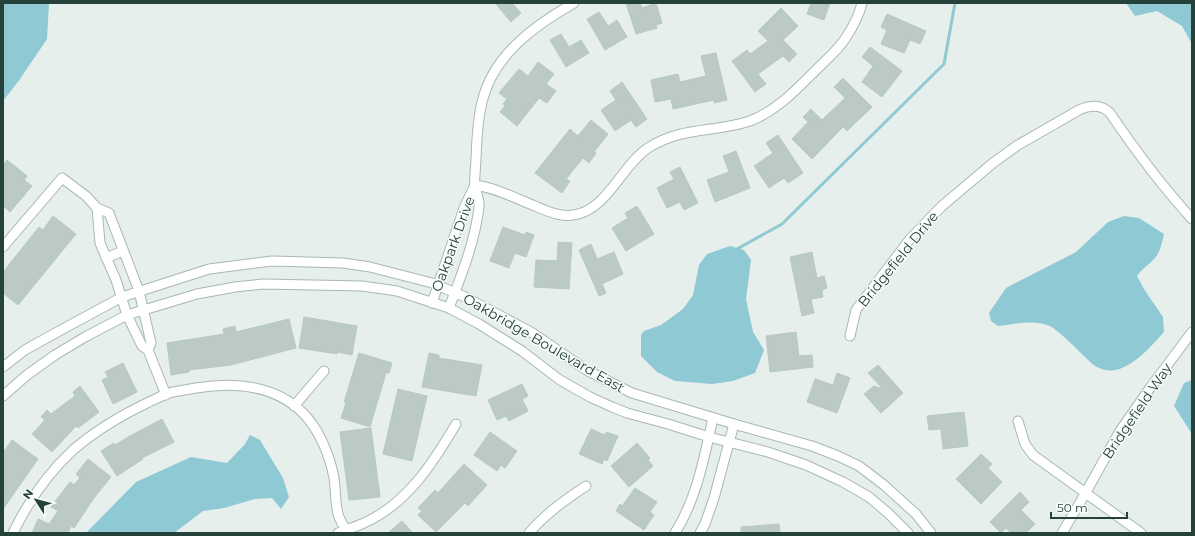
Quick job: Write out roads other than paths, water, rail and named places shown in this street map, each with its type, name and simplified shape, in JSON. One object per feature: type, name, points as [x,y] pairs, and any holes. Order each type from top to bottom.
[{"type":"street","name":"Oakpark Drive","points":[[449,308],[473,236],[480,205],[475,185],[478,126],[482,102],[486,90],[496,69],[504,57],[533,30],[558,12],[574,3]]},
{"type":"street","points":[[475,185],[495,190],[555,214],[573,215],[586,211],[596,205],[604,197],[638,155],[660,141],[674,135],[750,121],[770,111],[783,102],[835,52],[845,40],[854,25],[862,3]]},
{"type":"street","name":"Bridgefield Drive","points":[[850,336],[856,310],[910,239],[942,206],[993,163],[1018,145],[1072,113],[1088,106],[1099,106],[1110,113],[1152,172],[1192,219]]},
{"type":"street","points":[[3,247],[62,178],[86,196],[97,208],[109,213],[139,291],[151,343],[148,350]]},
{"type":"street","name":"Oakpark Drive","points":[[432,302],[464,208],[475,185]]},
{"type":"street","points":[[97,208],[100,243],[122,297],[127,315],[142,346],[148,350],[166,394]]},
{"type":"street","points":[[455,233],[473,236]]},
{"type":"street","points":[[106,258],[124,251]]},
{"type":"street","name":"Oakbridge Boulevard East","points":[[3,367],[25,350],[122,297],[209,268],[272,261],[343,263],[370,267],[438,286],[455,293],[531,332],[588,371],[632,393],[812,446],[838,456],[859,466],[884,485],[902,501],[931,533]]},
{"type":"street","name":"Oakbridge Boulevard East","points":[[3,396],[27,375],[55,355],[127,315],[198,294],[235,287],[263,284],[362,286],[396,291],[449,308],[479,324],[522,351],[560,380],[590,397],[627,413],[730,443],[768,452],[806,465],[843,482],[869,497],[908,533]]},
{"type":"street","name":"Bridgefield Way","points":[[1062,533],[1120,430],[1192,332]]},
{"type":"street","points":[[294,406],[324,371]]},
{"type":"street","points":[[13,533],[30,502],[42,485],[73,450],[127,412],[166,394],[208,386],[234,384],[274,393],[294,406],[304,414],[322,443],[334,477],[338,515],[344,532],[365,523],[400,499],[428,469],[456,424]]},
{"type":"street","points":[[675,533],[692,500],[714,418]]},
{"type":"street","points":[[1018,421],[1026,444],[1033,455],[1141,533]]},
{"type":"street","points":[[700,533],[705,524],[714,498],[734,424]]},
{"type":"street","points":[[529,533],[559,504],[586,486]]},
{"type":"water","points":[[3,3],[49,3],[47,39],[3,101]]},
{"type":"water","points":[[1126,3],[1192,3],[1192,44],[1182,26],[1157,11],[1135,16]]},
{"type":"water","points":[[1124,216],[1139,218],[1164,234],[1158,254],[1137,276],[1163,317],[1164,332],[1139,358],[1129,365],[1119,369],[1108,370],[1098,367],[1087,359],[1050,326],[1031,322],[998,326],[991,321],[989,313],[1006,288],[1076,252],[1108,222]]},
{"type":"water","points":[[730,246],[744,250],[751,260],[746,299],[753,332],[764,350],[755,373],[733,381],[712,384],[675,381],[657,372],[641,356],[641,335],[644,331],[661,325],[683,309],[693,295],[699,265],[707,254]]},
{"type":"water","points":[[1192,380],[1192,434],[1174,406],[1184,383]]},
{"type":"water","points":[[250,435],[260,440],[283,478],[289,497],[281,509],[272,498],[255,499],[224,508],[203,511],[174,533],[86,533],[136,482],[191,457],[227,463],[245,444]]},
{"type":"waterway","points":[[737,249],[782,224],[944,64],[955,3]]}]
